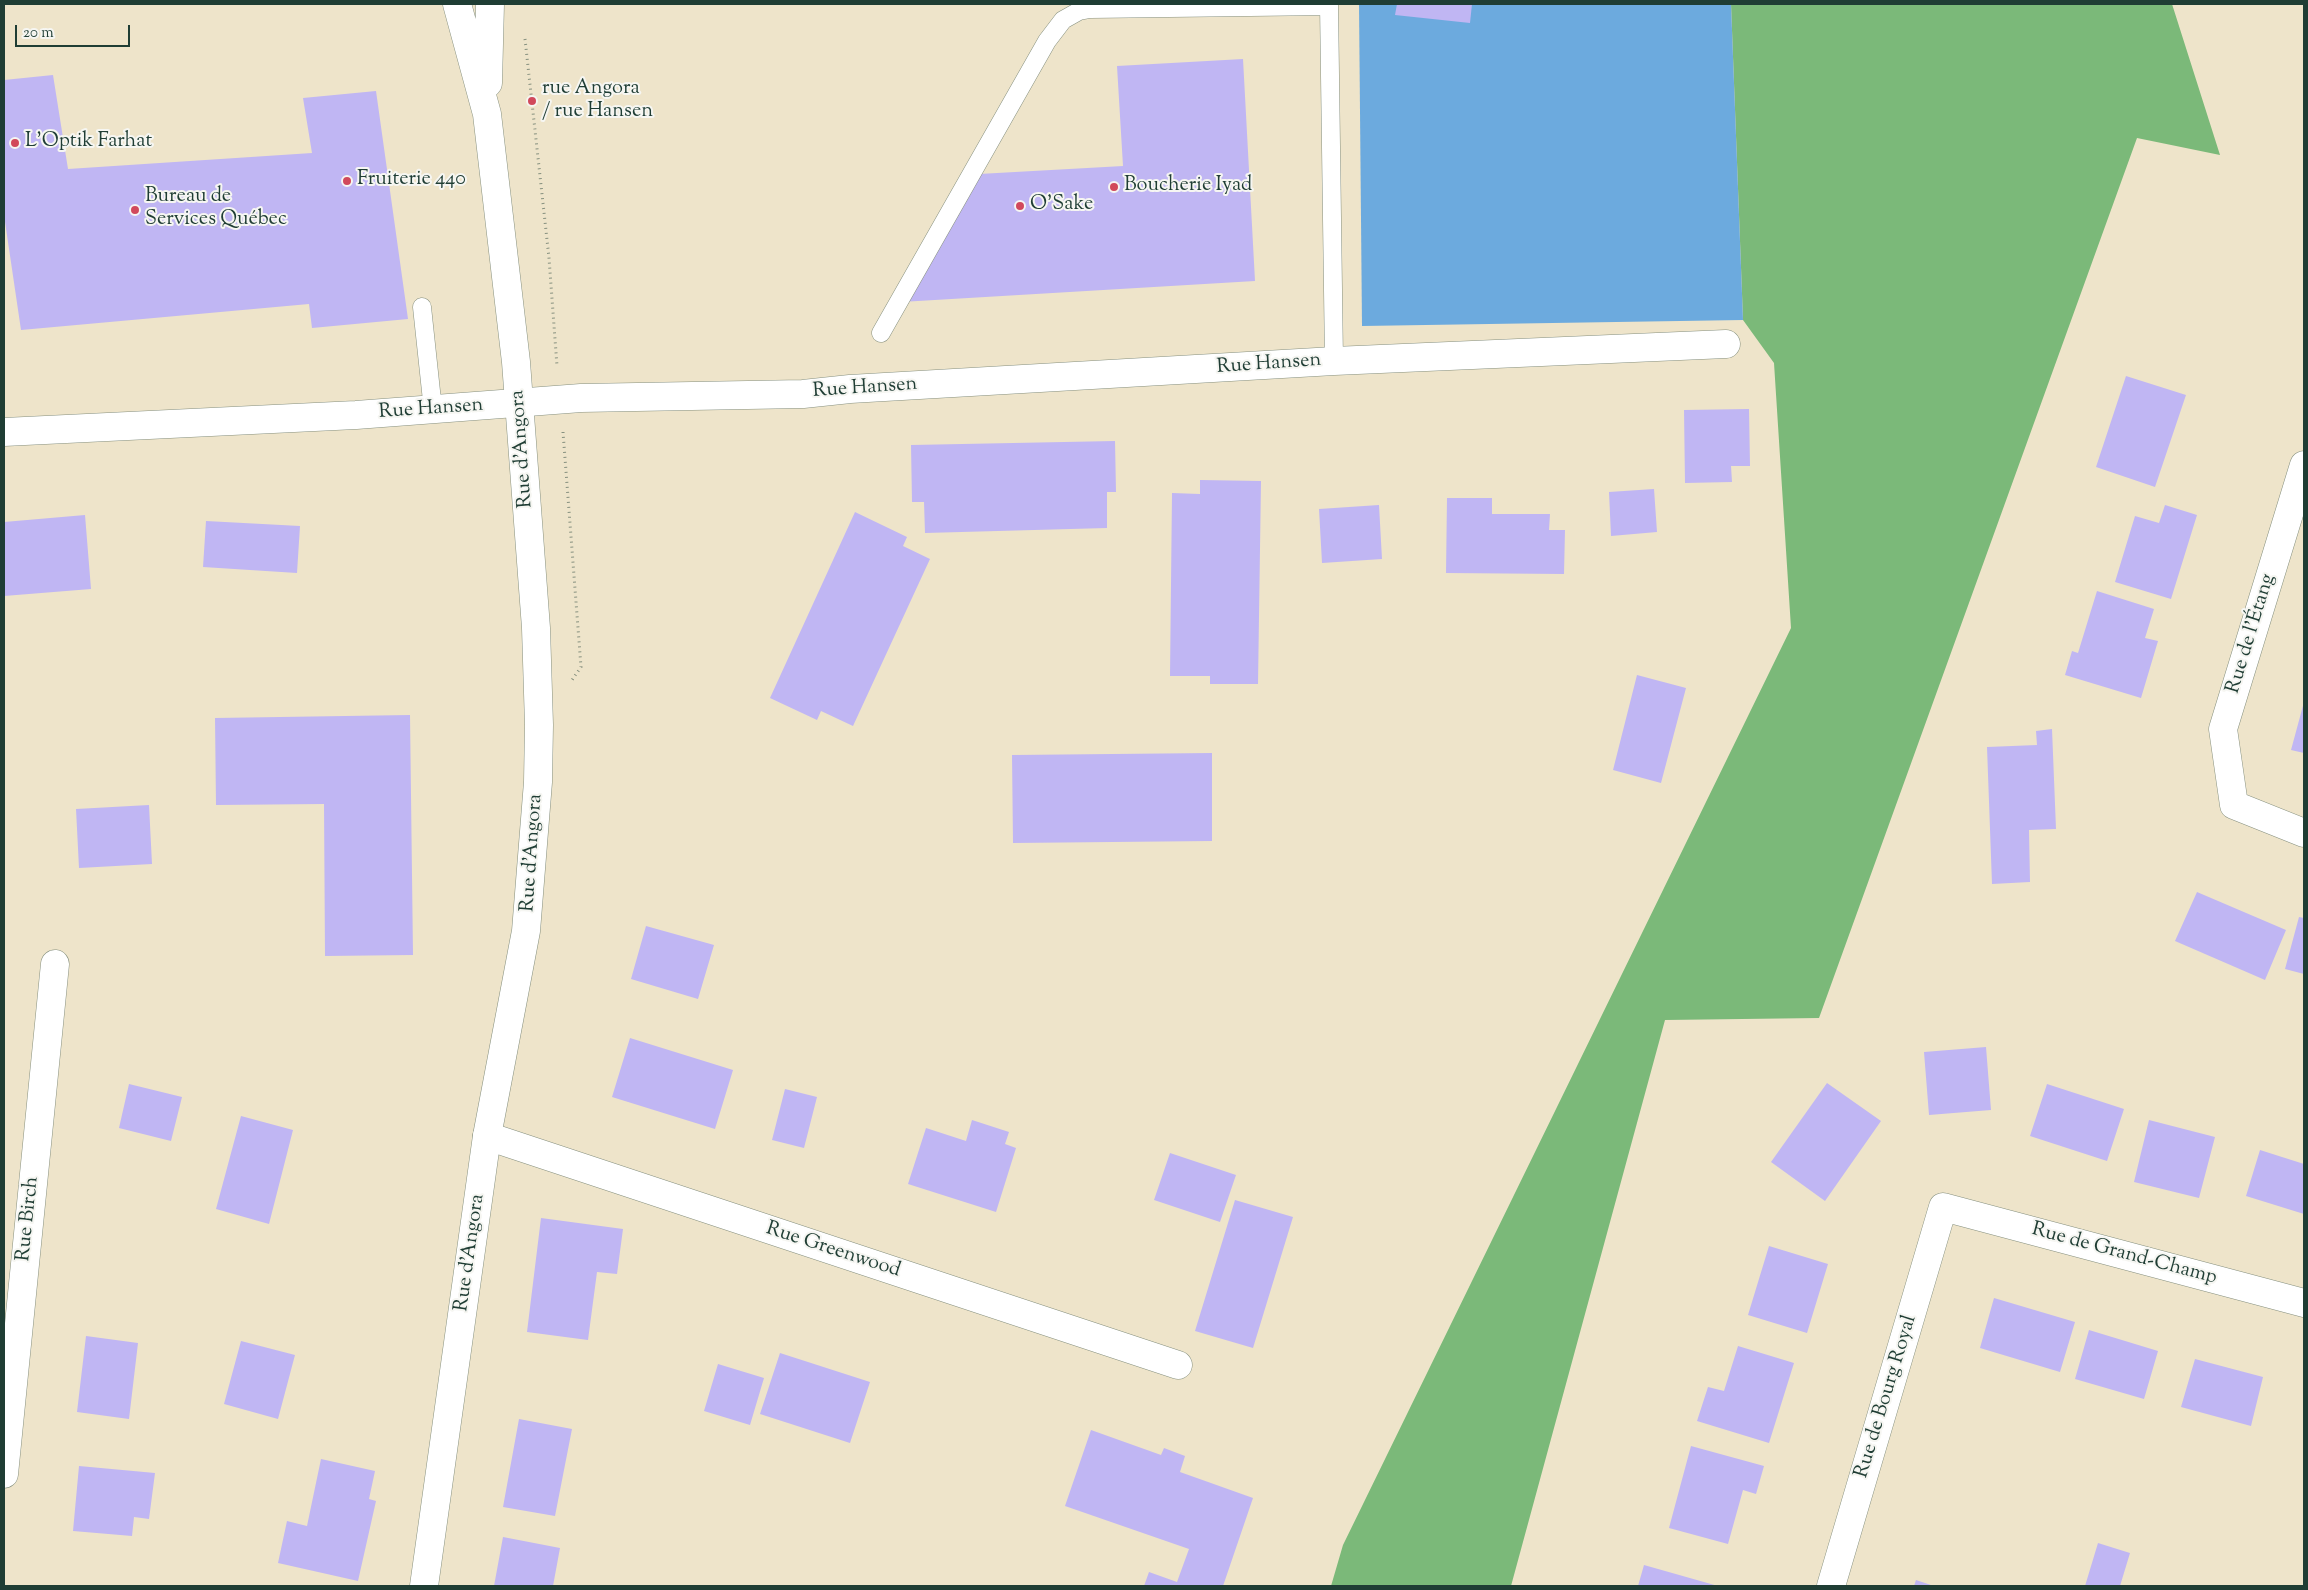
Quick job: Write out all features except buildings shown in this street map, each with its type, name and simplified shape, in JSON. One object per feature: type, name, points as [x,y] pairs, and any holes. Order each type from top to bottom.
[{"type":"street","name":"Rue d'Angora","points":[[424,1586],[487,1136],[524,947],[534,857],[538,782],[537,654],[520,403],[502,224],[488,114],[458,4]]},
{"type":"street","name":"Rue d'Angora","points":[[488,114],[490,4]]},
{"type":"street","name":"Rue Hansen","points":[[4,432],[433,410],[581,398],[803,394],[850,389],[1334,361],[1726,344]]},
{"type":"street","name":"Rue de l'Étang","points":[[2304,465],[2223,730],[2234,805],[2304,833]]},
{"type":"street","name":"Rue Birch","points":[[4,1474],[6,1423],[55,964]]},
{"type":"street","name":"Rue Greenwood","points":[[487,1136],[1178,1365]]},
{"type":"street","name":"Rue de Grand-Champ","points":[[1943,1207],[2304,1303]]},
{"type":"street","name":"Rue de Bourg Royal","points":[[1831,1586],[1943,1207]]},
{"type":"lane","points":[[881,333],[1055,28],[1071,14],[1090,6],[1329,5],[1334,361]]},
{"type":"lane","points":[[422,307],[433,410]]},
{"type":"path","points":[[525,33],[544,204],[558,368]]},
{"type":"path","name":"Rue d'Angora","points":[[563,431],[581,667]]},
{"type":"green space","points":[[1731,4],[2172,4],[2220,155],[2137,138],[1819,1018],[1665,1020],[1511,1586],[1331,1586],[1343,1545],[1791,628],[1774,363],[1743,320]]},
{"type":"water","points":[[1359,4],[1731,4],[1743,320],[1362,326]]},
{"type":"place","name":"rue Angora / rue Hansen","points":[[532,101]]},
{"type":"place","name":"L'Optik Farhat","points":[[15,143]]},
{"type":"place","name":"Fruiterie 440","points":[[347,181]]},
{"type":"place","name":"Boucherie Iyad","points":[[1114,187]]},
{"type":"place","name":"O'Sake","points":[[1020,206]]},
{"type":"place","name":"Bureau de Services Québec","points":[[135,210]]}]
